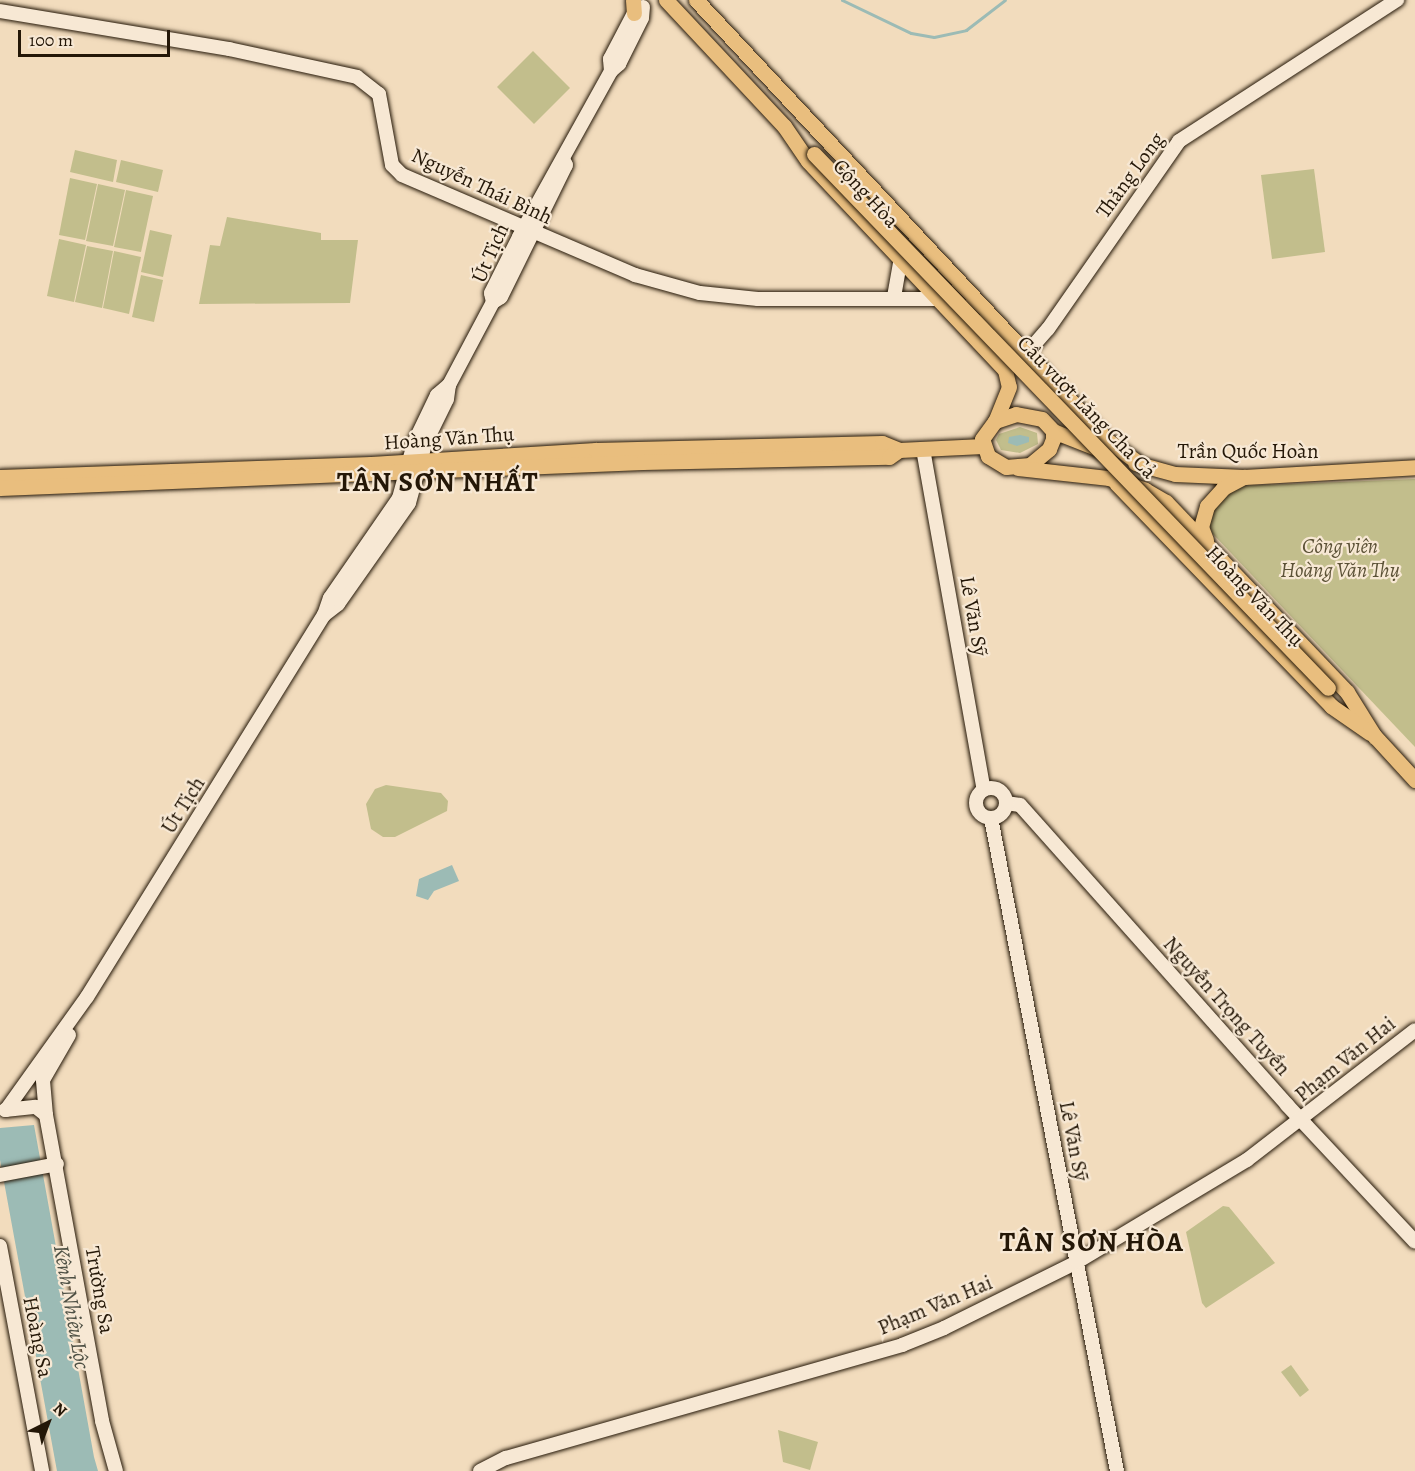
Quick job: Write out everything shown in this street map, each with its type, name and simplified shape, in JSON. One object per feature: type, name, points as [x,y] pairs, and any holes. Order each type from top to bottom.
[{"type":"main road","name":"Cộng Hòa","points":[[666,0],[784,126],[808,161],[1006,373],[1008,391],[995,421]]},
{"type":"main road","name":"Cộng Hòa","points":[[696,0],[1107,440],[1144,467]]},
{"type":"main road","name":"Cầu vượt Lăng Cha Cả","points":[[784,126],[814,154],[1329,688]]},
{"type":"main road","points":[[1004,330],[1053,431],[1044,454],[1018,468],[996,462],[983,446],[984,433],[995,421],[1016,414],[1043,412]]},
{"type":"main road","points":[[1043,412],[1045,375]]},
{"type":"main road","name":"Trần Quốc Hoàn","points":[[1053,431],[1144,467],[1175,474],[1244,477],[1415,468]]},
{"type":"main road","name":"Hoàng Văn Thụ","points":[[0,488],[458,464],[889,457],[900,450],[983,446]]},
{"type":"main road","name":"Hoàng Văn Thụ","points":[[0,477],[412,467]]},
{"type":"main road","name":"Hoàng Văn Thụ","points":[[1018,468],[1109,478],[1145,490],[1166,502],[1347,692],[1375,736]]},
{"type":"main road","points":[[1207,543],[1202,527],[1207,506],[1223,488],[1244,477]]},
{"type":"main road","name":"Hoàng Văn Thụ","points":[[1109,478],[1132,497],[1331,706],[1375,736]]},
{"type":"main road","name":"Hoàng Văn Thụ","points":[[1329,688],[1415,780]]},
{"type":"street","name":"Thăng Long","points":[[1026,354],[1048,329],[1179,141],[1397,0]]},
{"type":"street","name":"Út Tịch","points":[[2,1111],[24,1089],[64,1025],[75,1016],[324,615],[330,598],[399,498],[412,467],[447,399],[449,384],[493,302],[501,297],[528,232],[566,165],[564,161],[610,71],[610,59],[640,5]]},
{"type":"street","name":"Nguyễn Thái Bình","points":[[0,11],[207,45],[357,76],[373,87],[382,101],[391,160],[399,173],[528,232],[635,276],[700,293],[794,301],[894,297],[938,299]]},
{"type":"street","points":[[894,297],[901,260]]},
{"type":"street","name":"Lê Văn Sỹ","points":[[924,449],[984,790]]},
{"type":"street","points":[[984,790],[998,790],[1006,803],[1003,812],[991,818],[977,807],[977,798],[984,790]]},
{"type":"street","name":"Nguyễn Trọng Tuyển","points":[[1006,803],[1020,805],[1302,1120],[1415,1242]]},
{"type":"street","name":"Lê Văn Sỹ","points":[[991,818],[1117,1471]]},
{"type":"street","name":"Út Tịch","points":[[44,1076],[72,1030],[75,1016]]},
{"type":"street","name":"Phạm Văn Hai","points":[[480,1471],[506,1458],[652,1414],[700,1404],[911,1342],[1077,1262],[1203,1188],[1302,1120],[1415,1030]]},
{"type":"street","name":"Trường Sa","points":[[44,1076],[42,1094],[53,1165],[102,1421],[116,1471]]},
{"type":"street","points":[[2,1111],[36,1107],[46,1115]]},
{"type":"street","points":[[0,1175],[53,1165]]},
{"type":"street","name":"Hoàng Sa","points":[[0,1246],[42,1471]]},
{"type":"green space","points":[[533,51],[570,88],[534,124],[497,87]]},
{"type":"green space","points":[[75,150],[117,160],[113,182],[70,172]]},
{"type":"green space","points":[[121,160],[163,170],[158,192],[116,182]]},
{"type":"green space","points":[[1314,169],[1325,252],[1272,259],[1261,175]]},
{"type":"green space","points":[[70,178],[97,184],[85,240],[59,235]]},
{"type":"green space","points":[[98,184],[125,190],[113,246],[86,241]]},
{"type":"green space","points":[[126,190],[153,196],[141,252],[114,247]]},
{"type":"green space","points":[[227,217],[321,233],[321,240],[358,240],[350,303],[199,304],[210,245],[220,246]]},
{"type":"green space","points":[[150,230],[172,235],[163,277],[141,272]]},
{"type":"green space","points":[[59,239],[86,245],[74,302],[47,296]]},
{"type":"green space","points":[[87,246],[113,251],[102,308],[75,302]]},
{"type":"green space","points":[[114,251],[141,257],[129,314],[103,308]]},
{"type":"green space","points":[[141,275],[163,280],[154,322],[132,317]]},
{"type":"green space","points":[[1020,427],[1037,433],[1038,444],[1020,453],[1001,450],[996,440],[999,434]]},
{"type":"green space","name":"Công viên Hoàng Văn Thụ","points":[[1415,479],[1415,747],[1212,533],[1209,524],[1212,506],[1237,486]]},
{"type":"green space","points":[[386,785],[441,793],[448,801],[447,811],[395,837],[383,837],[371,829],[366,804],[375,789]]},
{"type":"green space","points":[[1223,1206],[1229,1207],[1275,1263],[1206,1308],[1202,1303],[1186,1232]]},
{"type":"green space","points":[[1291,1365],[1309,1390],[1300,1397],[1281,1372]]},
{"type":"green space","points":[[778,1430],[818,1442],[810,1470],[783,1462]]},
{"type":"water","points":[[1020,435],[1029,437],[1029,442],[1017,446],[1008,443],[1009,437]]},
{"type":"water","points":[[452,865],[459,881],[434,891],[428,900],[416,896],[419,879]]},
{"type":"water","name":"Kênh Nhiêu Lộc","points":[[34,1125],[98,1471],[57,1471],[0,1160],[0,1128]]},
{"type":"waterway","points":[[842,0],[911,33],[934,37],[966,30],[1005,0]]},
{"type":"district","name":"TÂN SƠN NHẤT","points":[[438,483]]},
{"type":"district","name":"TÂN SƠN HÒA","points":[[1092,1243]]}]
